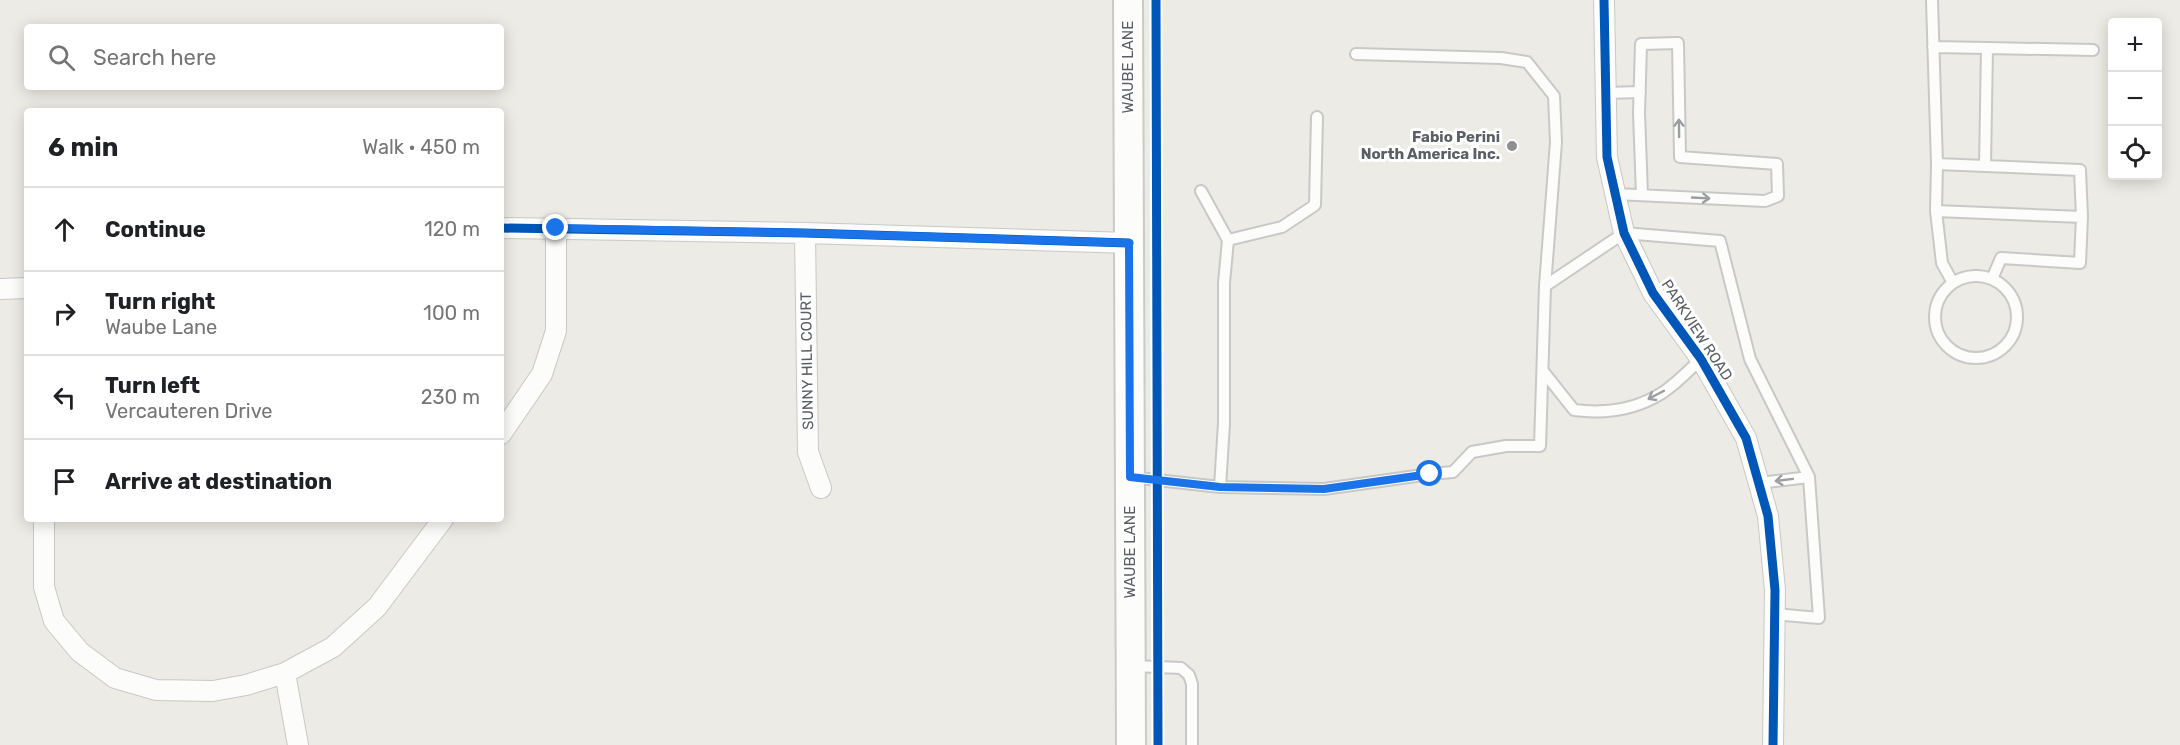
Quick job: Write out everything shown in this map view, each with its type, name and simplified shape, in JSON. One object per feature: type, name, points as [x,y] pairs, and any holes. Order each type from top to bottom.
[{"type":"main road","name":"WAUBE LANE","points":[[1128,0],[1131,745]]},
{"type":"street","name":"PARKVIEW ROAD","points":[[1604,0],[1607,157],[1624,233],[1653,293],[1701,359],[1746,438],[1768,516],[1775,590],[1773,745]]},
{"type":"street","points":[[504,228],[805,233],[1129,243]]},
{"type":"street","points":[[504,430],[542,374],[556,331],[556,228]]},
{"type":"street","name":"SUNNY HILL COURT","points":[[805,233],[808,452],[820,488]]},
{"type":"street","points":[[0,288],[24,288]]},
{"type":"street","points":[[44,522],[45,587],[54,621],[80,652],[115,678],[156,690],[213,691],[246,686],[285,674],[333,647],[377,607],[441,522]]},
{"type":"street","points":[[285,674],[298,745]]},
{"type":"lane","points":[[1932,0],[1937,164],[1936,211],[1941,263],[1953,283]]},
{"type":"lane","points":[[1615,194],[1765,201],[1778,196],[1777,164],[1680,157],[1678,43],[1641,44],[1642,195]]},
{"type":"lane","points":[[1933,47],[2093,50]]},
{"type":"lane","points":[[1985,166],[1987,48]]},
{"type":"lane","points":[[1130,477],[1220,487],[1324,489],[1454,472],[1472,452],[1506,446],[1540,446],[1545,286],[1556,142],[1554,96],[1527,62],[1501,58],[1356,54]]},
{"type":"lane","points":[[1606,93],[1640,92]]},
{"type":"lane","points":[[1228,240],[1282,227],[1315,205],[1317,117]]},
{"type":"lane","points":[[1937,164],[2080,170],[2082,217],[2080,263],[2001,258],[1992,279]]},
{"type":"lane","points":[[1201,191],[1228,240],[1224,283],[1224,423],[1220,487]]},
{"type":"lane","points":[[1936,211],[2082,217]]},
{"type":"lane","points":[[1545,286],[1624,233],[1720,241],[1750,358],[1809,477],[1819,618],[1774,614]]},
{"type":"lane","points":[[1979,276],[1992,279],[2003,286],[2012,297],[2016,309],[2016,323],[2012,336],[2004,347],[1980,358],[1966,357],[1954,351],[1944,342],[1937,330],[1935,317],[1937,304],[1943,292],[1953,283],[1965,277],[1979,276]]},
{"type":"lane","points":[[1543,371],[1575,410],[1596,413],[1628,408],[1662,393],[1701,359]]},
{"type":"lane","points":[[1759,483],[1809,477]]},
{"type":"lane","points":[[1131,666],[1181,668],[1189,675],[1192,684],[1192,745]]},
{"type":"cycle path","points":[[1156,0],[1158,745]]},
{"type":"cycle path","points":[[1604,0],[1607,157],[1624,233],[1653,293],[1701,359],[1746,438],[1768,516],[1775,590],[1773,745]]},
{"type":"cycle path","points":[[504,228],[805,233],[1129,243]]},
{"type":"place","name":"Fabio Perini North America Inc.","points":[[1512,146]]},
{"type":"route","points":[[556,228],[1129,243],[1130,477],[1220,487],[1324,489],[1430,474]]}]
